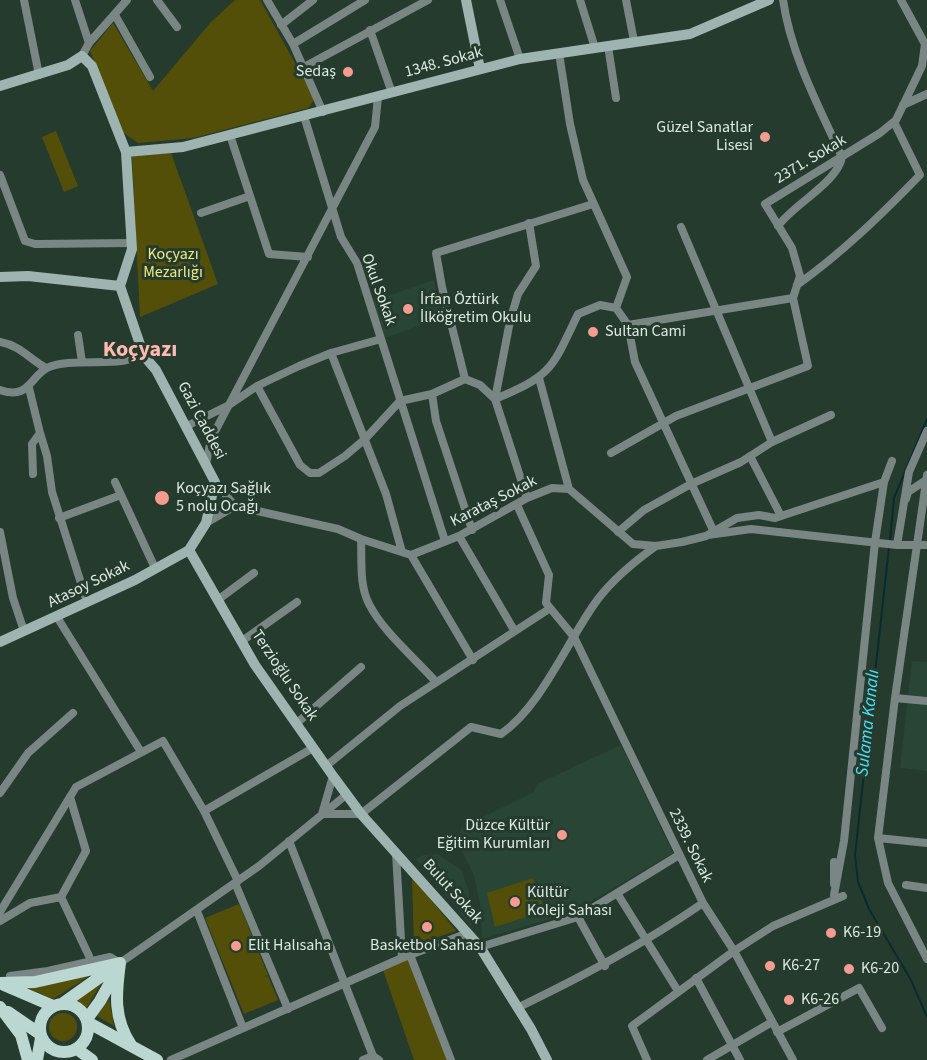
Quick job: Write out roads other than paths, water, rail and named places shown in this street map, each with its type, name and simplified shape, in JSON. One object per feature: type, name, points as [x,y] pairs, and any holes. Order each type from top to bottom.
[{"type":"main road","points":[[5,979],[35,982],[120,963]]},
{"type":"main road","points":[[37,1060],[41,1019],[57,1005],[120,963]]},
{"type":"main road","points":[[70,1054],[87,1037],[88,1021],[120,963]]},
{"type":"main road","points":[[120,963],[115,1000],[123,1033],[130,1045]]},
{"type":"main road","points":[[5,979],[57,1005],[73,1006],[88,1021],[157,1060]]},
{"type":"main road","points":[[0,1007],[41,1036],[56,1052],[92,1060]]},
{"type":"main road","points":[[0,1007],[21,1035],[28,1060]]},
{"type":"street","points":[[24,0],[39,75]]},
{"type":"street","points":[[75,0],[89,43]]},
{"type":"street","points":[[157,0],[177,27]]},
{"type":"street","points":[[267,0],[293,44],[323,112]]},
{"type":"street","points":[[282,25],[313,0]]},
{"type":"street","points":[[293,44],[365,0]]},
{"type":"street","points":[[304,66],[428,0]]},
{"type":"street","points":[[466,0],[480,69]]},
{"type":"street","points":[[500,0],[520,59]]},
{"type":"street","points":[[580,0],[595,48]]},
{"type":"street","points":[[626,0],[634,42]]},
{"type":"street","name":"1348. Sokak","points":[[126,152],[183,147],[520,59],[690,34],[769,0]]},
{"type":"street","points":[[778,226],[785,216],[840,169],[842,157],[796,52],[783,0]]},
{"type":"street","name":"2371. Sokak","points":[[793,298],[800,276],[792,248],[765,204],[894,122],[922,66],[925,44],[901,0]]},
{"type":"street","points":[[0,86],[68,65],[82,56],[89,43],[125,1]]},
{"type":"street","points":[[115,15],[150,77]]},
{"type":"street","points":[[370,30],[392,93]]},
{"type":"street","points":[[608,46],[615,98]]},
{"type":"street","points":[[559,53],[570,124],[583,180],[627,277],[616,308]]},
{"type":"street","points":[[0,277],[28,276],[120,286],[132,243],[126,152],[92,66],[82,56]]},
{"type":"street","points":[[903,105],[927,94]]},
{"type":"street","points":[[206,464],[211,439],[375,127],[378,97]]},
{"type":"street","name":"Okul Sokak","points":[[187,426],[229,405],[257,386],[330,353],[381,339],[357,263],[340,237],[304,116]]},
{"type":"street","points":[[797,285],[824,267],[920,175],[894,122]]},
{"type":"street","points":[[230,135],[269,254],[308,257]]},
{"type":"street","points":[[0,175],[25,241],[35,244],[132,243]]},
{"type":"street","points":[[201,213],[250,196]]},
{"type":"street","points":[[465,379],[436,253],[593,204]]},
{"type":"street","points":[[495,399],[515,303],[536,266],[529,223]]},
{"type":"street","points":[[681,227],[772,442]]},
{"type":"street","name":"Gazi Caddesi","points":[[120,286],[144,356],[156,370],[215,482],[206,523],[189,550]]},
{"type":"street","points":[[611,453],[676,416],[808,366],[793,298],[628,325]]},
{"type":"street","points":[[495,399],[532,384],[553,367],[578,314],[600,305],[616,308],[628,325],[635,362],[713,530]]},
{"type":"street","points":[[78,335],[82,362]]},
{"type":"street","points":[[381,339],[445,541]]},
{"type":"street","points":[[0,342],[16,345],[29,359],[46,368],[82,362],[121,361],[144,356]]},
{"type":"street","points":[[330,353],[386,494],[402,552]]},
{"type":"street","points":[[0,390],[6,392],[29,388],[46,368]]},
{"type":"street","points":[[539,378],[569,489],[633,544],[656,546],[751,529],[898,545],[923,545]]},
{"type":"street","points":[[257,386],[300,465],[310,473],[319,473],[365,439],[400,402],[432,394],[465,379],[480,385],[495,399],[527,498]]},
{"type":"street","points":[[29,388],[60,518],[87,602]]},
{"type":"street","points":[[432,394],[436,421],[472,530]]},
{"type":"street","points":[[618,532],[644,510],[691,484],[750,456],[772,442],[831,415]]},
{"type":"street","points":[[898,545],[909,472],[927,431]]},
{"type":"street","points":[[33,474],[32,444],[40,433]]},
{"type":"street","points":[[750,456],[781,516]]},
{"type":"street","points":[[833,898],[844,841],[884,482],[892,461]]},
{"type":"street","points":[[898,545],[907,497],[911,490],[926,477]]},
{"type":"street","points":[[926,477],[923,545],[895,698],[878,838],[888,883],[927,959]]},
{"type":"street","points":[[115,482],[155,568]]},
{"type":"street","points":[[215,482],[235,506],[338,529],[360,539],[411,555],[472,660]]},
{"type":"street","points":[[706,536],[737,518],[781,516],[884,482]]},
{"type":"street","name":"Karataş Sokak","points":[[411,555],[472,530],[527,498],[552,488],[569,489]]},
{"type":"street","points":[[60,518],[121,495]]},
{"type":"street","points":[[326,766],[400,706],[549,609],[546,595],[549,575],[517,505]]},
{"type":"street","points":[[206,523],[235,506]]},
{"type":"street","points":[[0,532],[13,598],[24,631]]},
{"type":"street","points":[[459,536],[514,630]]},
{"type":"street","points":[[360,539],[363,582],[368,603],[436,682]]},
{"type":"street","points":[[322,814],[361,814],[471,727],[501,734],[512,726],[548,680],[598,598],[630,565],[656,546]]},
{"type":"street","name":"Atasoy Sokak","points":[[0,642],[57,617],[189,550]]},
{"type":"street","name":"Terzioğlu Sokak","points":[[189,550],[255,665],[361,814]]},
{"type":"street","points":[[219,599],[254,573]]},
{"type":"street","points":[[242,641],[297,602]]},
{"type":"street","name":"2339. Sokak","points":[[549,609],[574,637],[703,903],[734,951],[793,1060]]},
{"type":"street","points":[[57,617],[141,752]]},
{"type":"street","points":[[297,723],[361,667]]},
{"type":"street","points":[[895,698],[927,701]]},
{"type":"street","points":[[0,793],[28,753],[73,713]]},
{"type":"street","points":[[0,912],[4,898],[76,787],[163,741],[204,811],[237,882],[288,1009]]},
{"type":"street","points":[[204,811],[313,748]]},
{"type":"street","points":[[322,814],[333,776]]},
{"type":"street","points":[[120,963],[237,882],[346,795]]},
{"type":"street","points":[[61,897],[86,851],[70,797]]},
{"type":"street","name":"Bulut Sokak","points":[[361,814],[480,947],[547,1060]]},
{"type":"street","points":[[878,838],[927,843]]},
{"type":"street","points":[[289,841],[376,1058],[363,1060]]},
{"type":"street","points":[[396,853],[406,957],[451,1060]]},
{"type":"street","points":[[480,947],[578,917],[679,855]]},
{"type":"street","points":[[833,898],[834,862]]},
{"type":"street","points":[[906,885],[927,888]]},
{"type":"street","points":[[617,893],[678,991]]},
{"type":"street","points":[[647,1060],[632,1026],[734,951],[773,926],[833,898],[843,896]]},
{"type":"street","points":[[0,921],[30,903],[61,897]]},
{"type":"street","points":[[61,897],[89,956]]},
{"type":"street","points":[[517,1008],[605,966],[703,903]]},
{"type":"street","points":[[197,911],[243,1028]]},
{"type":"street","points":[[578,917],[605,966]]},
{"type":"street","points":[[171,1060],[406,957],[468,933]]},
{"type":"street","points":[[696,978],[740,1060]]},
{"type":"street","points":[[777,1032],[859,988],[882,1028]]},
{"type":"street","points":[[707,1060],[772,1022]]},
{"type":"waterway","name":"Sulama Kanalı","points":[[890,541],[894,498],[927,419]]},
{"type":"waterway","name":"Sulama Kanalı","points":[[889,547],[855,855],[858,882],[869,909],[911,980],[927,1017]]},
{"type":"place","name":"Sedaş","points":[[348,72]]},
{"type":"place","name":"Güzel Sanatlar Lisesi","points":[[765,137]]},
{"type":"place","name":"İrfan Öztürk İlköğretim Okulu","points":[[408,309]]},
{"type":"place","name":"Sultan Cami","points":[[593,332]]},
{"type":"place","name":"Koçyazı Sağlık 5 nolu Ocağı","points":[[162,498]]},
{"type":"place","name":"Düzce Kültür Eğitim Kurumları","points":[[562,835]]},
{"type":"place","name":"Kültür Koleji Sahası","points":[[515,902]]},
{"type":"place","name":"Basketbol Sahası","points":[[427,927]]},
{"type":"place","name":"K6-19","points":[[831,933]]},
{"type":"place","name":"Elit Halısaha","points":[[236,946]]},
{"type":"place","name":"K6-27","points":[[770,966]]},
{"type":"place","name":"K6-20","points":[[849,969]]},
{"type":"place","name":"K6-26","points":[[789,1000]]},
{"type":"district","name":"Koçyazı","points":[[140,351]]},
{"type":"park label","name":"Koçyazı Mezarlığı","points":[[173,264]]}]
